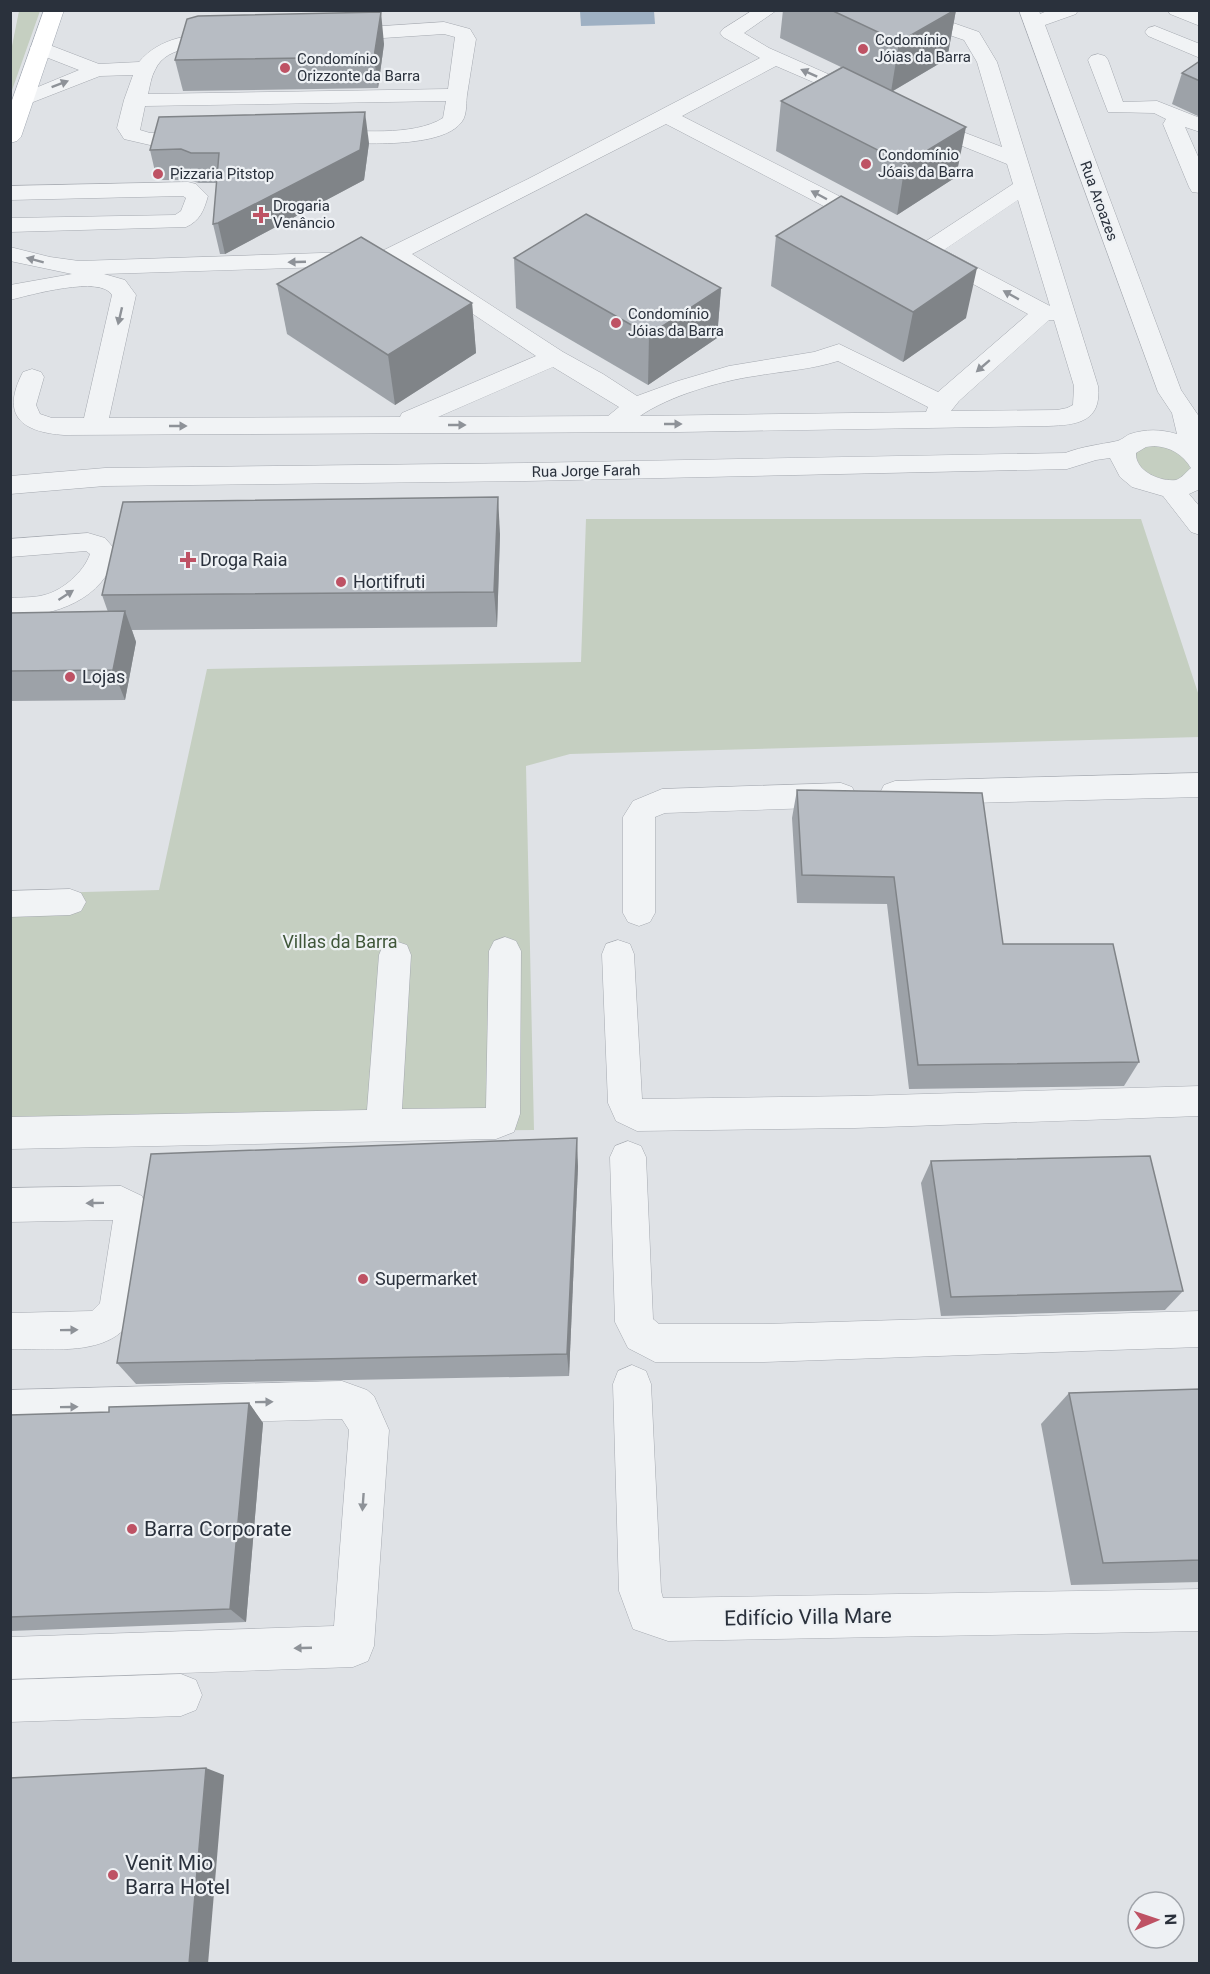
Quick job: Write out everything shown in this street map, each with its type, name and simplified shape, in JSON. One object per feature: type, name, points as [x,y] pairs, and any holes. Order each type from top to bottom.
[{"type":"main road","points":[[10,137],[54,10]]},
{"type":"street","points":[[768,10],[730,33],[776,58],[884,107]]},
{"type":"street","points":[[32,377],[24,405],[25,412],[32,420],[53,426],[614,424],[939,411],[1048,418],[1079,414],[1086,408],[1089,398],[1054,313],[1026,185],[987,62],[976,40],[965,33],[894,10]]},
{"type":"street","points":[[1031,17],[1069,10]]},
{"type":"street","points":[[1177,10],[1200,20]]},
{"type":"street","name":"Rua Aroazes","points":[[1031,17],[1170,392],[1186,412],[1197,462]]},
{"type":"street","points":[[302,136],[428,133],[450,123],[455,113],[466,39],[463,33],[444,28],[317,35]]},
{"type":"street","points":[[1155,32],[1200,52]]},
{"type":"street","points":[[220,138],[138,138],[131,135],[129,128],[134,100],[145,68],[153,56],[184,43],[246,37]]},
{"type":"street","points":[[40,48],[97,70]]},
{"type":"street","points":[[10,254],[50,264],[79,268],[386,258],[776,58]]},
{"type":"street","points":[[1098,60],[1115,108],[1156,107],[1200,126]]},
{"type":"street","points":[[23,100],[97,70],[145,68]]},
{"type":"street","points":[[134,100],[457,95]]},
{"type":"street","points":[[666,116],[886,230]]},
{"type":"street","points":[[904,116],[945,134],[1017,160]]},
{"type":"street","points":[[1179,117],[1173,124],[1200,188]]},
{"type":"street","points":[[928,250],[1026,185]]},
{"type":"street","points":[[10,193],[188,189],[197,196],[192,214],[188,219],[178,222],[10,225]]},
{"type":"street","points":[[907,240],[1054,313]]},
{"type":"street","points":[[397,254],[554,357],[594,379],[636,407]]},
{"type":"street","points":[[10,293],[43,284],[103,281],[115,284],[122,290],[124,295],[95,426]]},
{"type":"street","points":[[939,411],[1054,313]]},
{"type":"street","points":[[614,424],[636,407],[673,392],[741,371],[804,363],[824,359],[839,352],[939,411]]},
{"type":"street","points":[[393,426],[554,357]]},
{"type":"street","points":[[1136,443],[1170,440],[1197,462],[1190,484],[1159,488],[1138,480],[1130,474],[1122,460],[1136,443],[1159,404],[1170,392],[1200,392]]},
{"type":"street","name":"Rua Jorge Farah","points":[[10,485],[105,477],[526,472],[1067,461],[1093,452],[1136,443]]},
{"type":"street","name":"Rua Jorge Farah","points":[[1067,461],[1094,473],[1138,480]]},
{"type":"street","name":"Rua Jorge Farah","points":[[10,467],[105,477]]},
{"type":"street","points":[[1170,488],[1200,526]]},
{"type":"street","points":[[10,548],[88,542],[104,552],[102,563],[94,574],[67,596],[53,603],[35,607],[10,608]]},
{"type":"street","points":[[639,913],[638,817],[644,809],[662,801],[1200,785]]},
{"type":"street","points":[[10,904],[70,903]]},
{"type":"street","points":[[10,1133],[383,1126],[502,1121],[505,951]]},
{"type":"street","points":[[618,954],[624,1102],[628,1110],[637,1115],[844,1112],[1200,1101]]},
{"type":"street","points":[[383,1126],[395,955]]},
{"type":"street","points":[[628,1157],[634,1322],[641,1335],[655,1343],[764,1343],[1200,1329]]},
{"type":"street","points":[[10,1205],[121,1203],[129,1208],[131,1218],[117,1312],[105,1324],[93,1329],[10,1331]]},
{"type":"street","name":"Edifício Villa Mare","points":[[632,1384],[640,1591],[648,1614],[668,1620],[1200,1610]]},
{"type":"street","points":[[10,1409],[342,1401],[357,1404],[361,1408],[365,1413],[369,1430],[353,1646],[10,1658]]},
{"type":"street","points":[[10,1701],[181,1695]]},
{"type":"green space","points":[[19,11],[40,11],[11,93],[11,51]]},
{"type":"green space","points":[[1152,445],[1171,447],[1189,462],[1190,469],[1185,475],[1173,481],[1140,472],[1135,455],[1138,450]]},
{"type":"green space","name":"Villas da Barra","points":[[586,519],[1141,519],[1199,696],[1199,737],[570,754],[526,766],[534,1130],[11,1133],[10,894],[159,890],[207,669],[581,662]]},
{"type":"water","points":[[580,11],[654,11],[655,24],[581,26]]},
{"type":"building","points":[[831,10],[955,10],[899,42]]},
{"type":"building","points":[[381,12],[374,57],[175,60],[187,19],[198,16]]},
{"type":"building","points":[[1200,61],[1200,81],[1182,73]]},
{"type":"building","points":[[843,67],[966,127],[905,164],[781,101]]},
{"type":"building","points":[[365,112],[360,150],[213,224],[219,153],[191,153],[181,149],[150,150],[159,117]]},
{"type":"building","points":[[841,196],[977,268],[913,312],[776,236]]},
{"type":"building","points":[[586,214],[721,288],[649,335],[514,258]]},
{"type":"building","points":[[361,237],[472,303],[388,355],[277,284]]},
{"type":"building","points":[[498,497],[494,592],[102,595],[123,502]]},
{"type":"building","points":[[125,611],[113,670],[10,671],[10,613]]},
{"type":"building","points":[[797,790],[982,793],[1003,944],[1113,944],[1139,1062],[918,1065],[894,877],[802,875]]},
{"type":"building","name":"Supermarket","points":[[577,1138],[567,1354],[117,1363],[151,1154]]},
{"type":"building","points":[[1150,1156],[1183,1291],[951,1297],[931,1161]]},
{"type":"building","points":[[1200,1389],[1200,1560],[1103,1563],[1069,1393]]},
{"type":"building","name":"Barra Corporate","points":[[249,1403],[230,1609],[10,1617],[10,1415],[109,1412],[109,1407]]},
{"type":"building","name":"Venit Mio Barra Hotel","points":[[206,1768],[189,1964],[10,1964],[10,1778]]},
{"type":"place","name":"Codomínio Jóias da Barra","points":[[863,49]]},
{"type":"place","name":"Condomínio Orizzonte da Barra","points":[[285,68]]},
{"type":"place","name":"Condomínio Jóais da Barra","points":[[866,164]]},
{"type":"place","name":"Pizzaria Pitstop","points":[[158,174]]},
{"type":"place","name":"Drogaria Venâncio","points":[[261,215]]},
{"type":"place","name":"Condomínio Jóias da Barra","points":[[616,323]]},
{"type":"place","name":"Droga Raia","points":[[188,560]]},
{"type":"place","name":"Hortifruti","points":[[341,582]]},
{"type":"place","name":"Lojas","points":[[70,677]]},
{"type":"place","name":"Supermarket","points":[[363,1279]]},
{"type":"place","name":"Barra Corporate","points":[[132,1529]]},
{"type":"place","name":"Venit Mio Barra Hotel","points":[[113,1875]]}]
